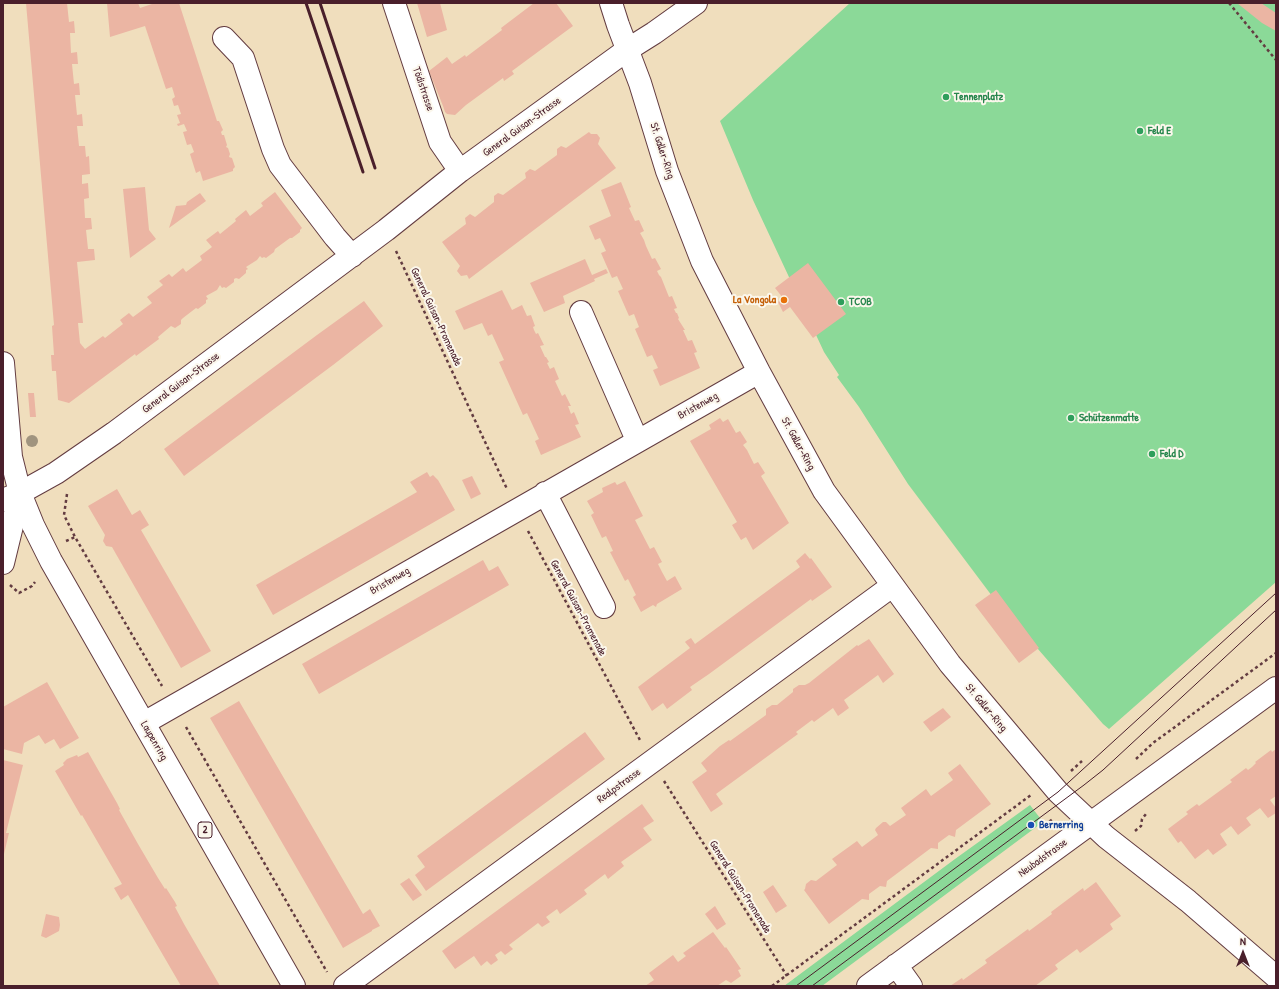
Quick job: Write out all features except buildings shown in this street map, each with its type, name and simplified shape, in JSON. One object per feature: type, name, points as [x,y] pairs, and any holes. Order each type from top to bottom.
[{"type":"street","name":"Tödistrasse","points":[[394,3],[440,142],[460,171]]},
{"type":"street","name":"St. Galler-Ring","points":[[611,3],[640,83],[667,171],[702,261],[759,372],[824,491],[950,664],[1049,782],[1068,803],[1091,824]]},
{"type":"street","name":"General Guisan-Strasse","points":[[12,497],[56,473],[114,433],[352,256],[460,171],[627,50],[654,34],[696,3]]},
{"type":"street","points":[[224,38],[243,58],[273,149],[280,164],[352,256]]},
{"type":"street","points":[[581,312],[637,440]]},
{"type":"street","name":"2","points":[[3,363],[11,457],[12,497]]},
{"type":"street","name":"Bristenweg","points":[[144,723],[516,509],[759,372]]},
{"type":"street","points":[[545,493],[604,607]]},
{"type":"street","points":[[3,563],[12,497]]},
{"type":"street","name":"Laupenring","points":[[12,497],[33,525],[51,561],[294,986]]},
{"type":"street","name":"Realpstrasse","points":[[345,986],[892,586]]},
{"type":"street","name":"Neubadstrasse","points":[[868,986],[1276,688]]},
{"type":"street","points":[[1091,824],[1188,901],[1276,977]]},
{"type":"street","points":[[896,965],[911,986]]},
{"type":"path","points":[[1229,3],[1276,60]]},
{"type":"path","name":"General Guisan-Promenade","points":[[386,230],[516,509],[652,762],[787,976]]},
{"type":"path","points":[[75,537],[328,972]]},
{"type":"path","points":[[1131,764],[1153,743],[1276,653]]},
{"type":"path","points":[[772,986],[1049,782],[1071,771],[1082,761]]},
{"type":"path","points":[[1071,771],[1076,776]]},
{"type":"green space","name":"Schützenmatte","points":[[850,3],[1276,3],[1276,582],[1109,729],[1103,724],[992,596],[908,484],[859,407],[837,377],[839,375],[824,352],[753,200],[720,121]]},
{"type":"green space","points":[[1030,805],[1043,822],[822,986],[784,986],[955,859]]},
{"type":"tram line","points":[[796,986],[1058,792],[1276,593]]},
{"type":"tram line","points":[[812,986],[1103,770],[1276,610]]},
{"type":"railway","points":[[306,3],[363,172]]},
{"type":"railway","points":[[320,3],[375,168]]},
{"type":"place","name":"Tennenplatz","points":[[946,97]]},
{"type":"place","name":"Feld E","points":[[1140,131]]},
{"type":"place","name":"La Vongola","points":[[784,300]]},
{"type":"place","name":"TCOB","points":[[841,302]]},
{"type":"place","name":"Schützenmatte","points":[[1071,418]]},
{"type":"place","name":"Feld D","points":[[1152,454]]},
{"type":"place","name":"Bernerring","points":[[1031,825]]}]
